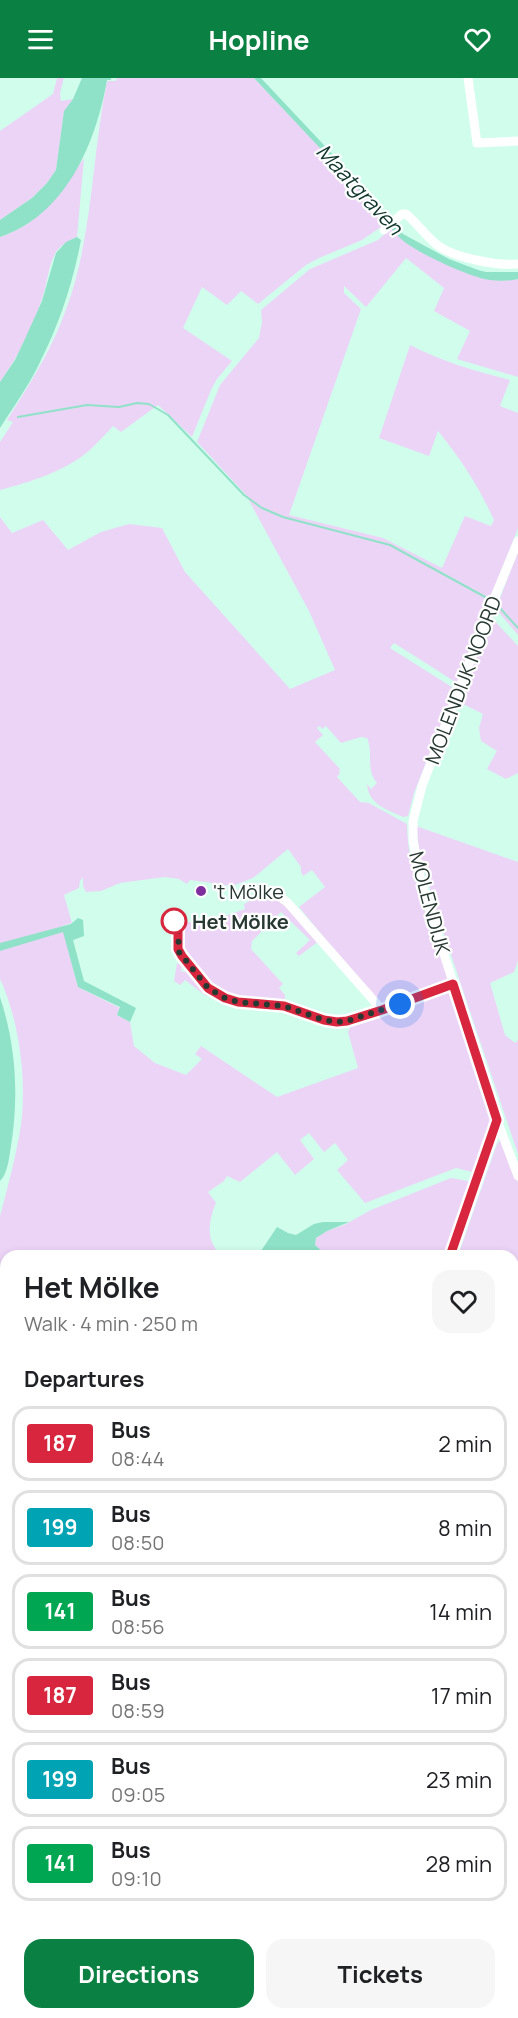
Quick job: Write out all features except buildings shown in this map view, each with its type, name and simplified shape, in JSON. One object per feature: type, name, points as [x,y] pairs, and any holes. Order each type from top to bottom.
[{"type":"street","points":[[468,78],[477,143],[518,141]]},
{"type":"street","points":[[389,225],[402,214],[406,214],[438,246],[497,264],[518,264]]},
{"type":"street","name":"MOLENDIJK NOORD","points":[[413,821],[422,786],[484,622],[518,541]]},
{"type":"street","name":"MOLENDIJK","points":[[413,821],[413,840],[421,882],[497,1120],[518,1176]]},
{"type":"street","points":[[275,893],[288,903],[382,1010]]},
{"type":"street","points":[[174,921],[178,930],[179,952],[208,988],[225,998],[238,1002],[284,1006],[324,1020],[337,1022],[382,1010],[453,984]]},
{"type":"street","points":[[452,1250],[497,1120]]},
{"type":"shaded area","points":[[57,78],[64,78],[60,93],[61,101],[73,99],[64,112],[56,170],[32,198],[0,220],[0,131],[53,94]]},
{"type":"shaded area","points":[[117,78],[254,78],[350,179],[372,203],[382,220],[387,223],[362,240],[306,265],[258,304],[241,291],[227,305],[202,287],[183,328],[232,361],[211,390],[192,437],[158,405],[121,432],[113,426],[90,450],[59,470],[0,490],[0,442],[13,422],[7,420],[37,372],[62,320],[72,291],[86,232],[107,81],[116,81]]},
{"type":"shaded area","points":[[84,158],[77,237],[67,242],[55,254],[34,321],[19,352],[0,382],[0,237],[15,231],[39,215],[58,195]]},
{"type":"shaded area","points":[[391,228],[414,248],[466,272],[495,280],[518,279],[518,377],[457,359],[470,331],[434,311],[444,288],[406,258],[366,307],[344,286],[344,293],[361,309],[289,515],[383,538],[442,568],[465,516],[491,526],[494,520],[469,474],[438,431],[429,456],[379,438],[410,345],[458,365],[510,380],[500,406],[518,413],[518,528],[457,683],[394,643],[390,648],[455,689],[414,793],[408,816],[403,817],[385,809],[371,797],[367,784],[371,789],[377,783],[371,772],[367,738],[361,737],[341,743],[326,726],[322,729],[320,726],[317,728],[323,735],[315,742],[340,769],[337,777],[360,802],[369,803],[407,824],[408,843],[416,882],[448,978],[447,982],[385,1006],[378,1003],[299,907],[325,887],[312,870],[303,876],[301,867],[288,849],[253,878],[232,886],[190,880],[187,884],[179,879],[165,877],[120,883],[101,891],[86,892],[83,877],[79,888],[64,895],[72,923],[62,926],[78,987],[120,1008],[117,1015],[130,1022],[134,1046],[155,1063],[186,1075],[202,1059],[195,1054],[201,1046],[277,1097],[358,1068],[348,1032],[352,1023],[448,989],[453,994],[493,1122],[477,1173],[456,1168],[365,1203],[337,1170],[348,1160],[335,1143],[324,1152],[309,1133],[300,1140],[314,1159],[295,1175],[277,1152],[240,1182],[227,1176],[224,1181],[208,1192],[216,1203],[211,1217],[210,1233],[216,1250],[0,1250],[0,1216],[19,1137],[23,1089],[17,1031],[0,979],[0,517],[12,533],[43,520],[68,550],[101,532],[129,524],[162,528],[185,572],[290,689],[335,670],[309,611],[246,495],[197,442],[220,385],[259,338],[262,322],[261,310],[310,269],[378,240]]},
{"type":"shaded area","points":[[518,551],[518,635],[496,609]]},
{"type":"shaded area","points":[[492,618],[518,646],[518,773],[506,779],[487,769],[497,751],[481,741],[479,728],[483,714],[459,702]]},
{"type":"shaded area","points":[[416,826],[518,862],[518,960],[514,972],[490,983],[505,1035],[515,1043],[518,1040],[518,1154],[437,913],[420,855]]},
{"type":"shaded area","points":[[265,893],[280,899],[319,941],[299,956],[296,953],[310,940],[281,912],[252,941],[251,949],[283,984],[279,988],[285,995],[285,1000],[239,999],[216,990],[182,950],[180,926],[184,922],[195,922],[197,926],[245,909],[244,904]]},
{"type":"shaded area","points":[[177,963],[182,965],[181,971],[185,972],[186,967],[216,995],[206,996],[185,980],[180,985],[174,981]]},
{"type":"shaded area","points":[[502,1138],[518,1183],[518,1250],[460,1250],[497,1144]]},
{"type":"shaded area","points":[[451,1178],[474,1182],[451,1250],[320,1250],[315,1245],[316,1238],[327,1231],[344,1225],[371,1210]]},
{"type":"water","points":[[82,78],[111,78],[107,80],[95,128],[86,152],[60,194],[43,212],[23,227],[0,237],[0,220],[32,198],[56,170],[64,111],[73,99]]},
{"type":"water","name":"Maatgraven","points":[[254,78],[261,78],[353,176],[403,234],[449,259],[478,270],[518,272],[518,279],[500,281],[481,278],[442,263],[406,243],[367,198]]},
{"type":"water","points":[[77,237],[81,240],[74,271],[54,331],[32,378],[0,428],[0,382],[15,360],[42,301],[56,253],[66,242]]},
{"type":"water","points":[[78,918],[83,920],[84,936],[73,940],[84,981],[136,1008],[130,1022],[117,1015],[120,1007],[78,987],[63,932],[0,951],[0,943],[71,924]]},
{"type":"water","points":[[0,997],[13,1052],[15,1108],[10,1155],[0,1181]]},
{"type":"water","points":[[349,1222],[316,1238],[315,1245],[320,1250],[262,1250],[277,1227],[296,1235],[314,1224]]},
{"type":"waterway","points":[[18,417],[87,405],[119,407],[137,403],[149,404],[168,415],[244,495],[262,508],[283,517],[390,545],[487,598]]},
{"type":"waterway","points":[[499,607],[518,628]]},
{"type":"bus line","name":"187","points":[[174,921],[178,930],[178,949],[182,956],[208,988],[225,998],[238,1002],[284,1006],[324,1020],[337,1022],[382,1010],[453,984],[497,1120],[452,1250]]},
{"type":"place","name":"'t Mölke","points":[[201,891]]},
{"type":"place","name":"Het Mölke","points":[[174,921]]},
{"type":"route","points":[[174,921],[178,930],[179,952],[208,988],[225,998],[238,1002],[284,1006],[324,1020],[337,1022],[400,1004]]}]
